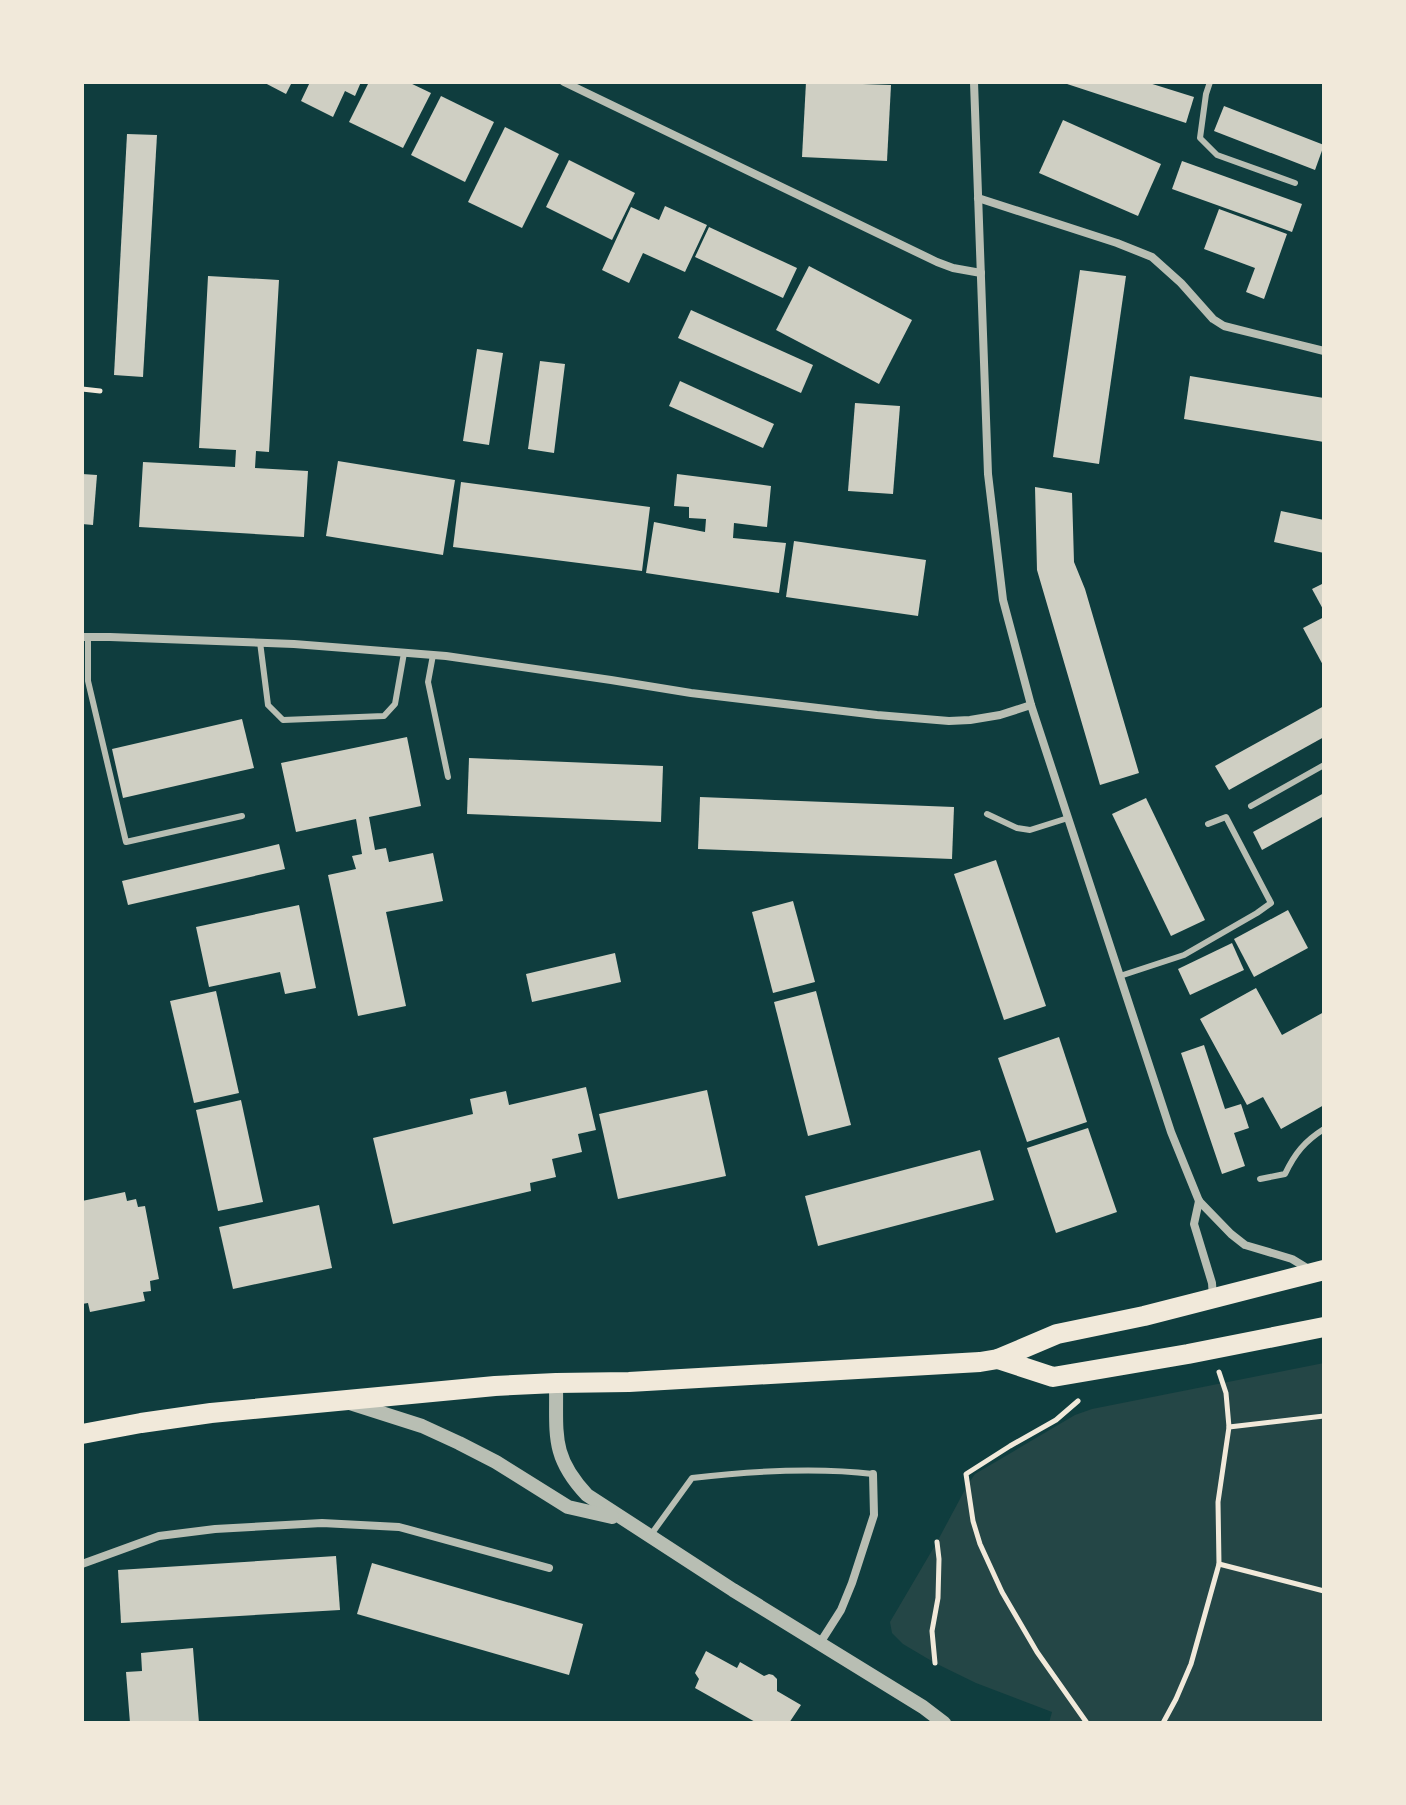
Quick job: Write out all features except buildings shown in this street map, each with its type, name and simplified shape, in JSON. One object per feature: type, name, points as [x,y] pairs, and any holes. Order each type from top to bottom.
[{"type":"main road","points":[[82,1434],[211,1413],[495,1386],[629,1382],[998,1359],[1057,1334],[1213,1299],[1319,1271]]},
{"type":"main road","points":[[998,1359],[1053,1377],[1324,1327]]},
{"type":"street","points":[[564,82],[937,262],[981,273]]},
{"type":"street","points":[[974,82],[988,474],[1003,600],[1031,705],[1171,1132],[1199,1201],[1245,1245],[1319,1271]]},
{"type":"street","points":[[978,198],[1152,257],[1181,283],[1213,319],[1224,326],[1324,351]]},
{"type":"street","points":[[85,637],[260,642],[433,655],[691,693],[906,718],[970,720],[1031,705]]},
{"type":"street","points":[[1199,1201],[1194,1224],[1212,1283],[1213,1299]]},
{"type":"street","points":[[556,1383],[558,1450],[572,1479],[587,1495],[944,1723]]},
{"type":"street","points":[[339,1400],[422,1426],[496,1462],[568,1507],[624,1519]]},
{"type":"street","points":[[820,1643],[841,1610],[874,1515],[873,1474]]},
{"type":"street","points":[[82,1564],[159,1536],[215,1529],[322,1523],[399,1527],[549,1568]]},
{"type":"lane","points":[[1210,82],[1200,138],[1217,155],[1295,183]]},
{"type":"lane","points":[[85,637],[88,681],[126,842],[242,816]]},
{"type":"lane","points":[[260,642],[268,705],[283,720],[384,716],[395,704],[404,653]]},
{"type":"lane","points":[[433,655],[428,682],[448,777]]},
{"type":"lane","points":[[1251,806],[1324,765]]},
{"type":"lane","points":[[987,814],[1017,828],[1030,830],[1068,818]]},
{"type":"lane","points":[[1120,976],[1184,955],[1271,903],[1226,817],[1208,824]]},
{"type":"lane","points":[[1260,1179],[1285,1174],[1308,1139],[1324,1129]]},
{"type":"lane","points":[[650,1536],[692,1478],[838,1470],[873,1474]]},
{"type":"path","points":[[82,389],[100,391]]},
{"type":"path","points":[[1163,1723],[1191,1664],[1219,1564],[1218,1502],[1229,1427],[1226,1393],[1217,1369]]},
{"type":"path","points":[[1079,1400],[1056,1420],[966,1474],[980,1544],[1002,1592],[1037,1652],[1087,1723]]},
{"type":"path","points":[[1229,1427],[1324,1416]]},
{"type":"path","points":[[935,1663],[932,1631],[938,1598],[937,1542]]},
{"type":"path","points":[[1219,1564],[1324,1591]]},
{"type":"shaded area","points":[[1324,1363],[1324,1723],[1049,1723],[1052,1712],[976,1683],[935,1663],[903,1644],[892,1633],[890,1622],[975,1474],[1075,1415],[1092,1409]]}]
